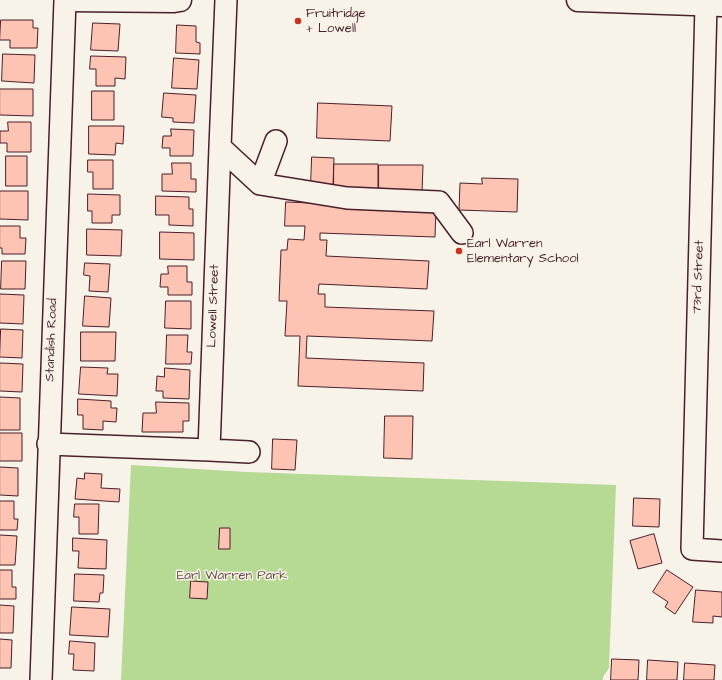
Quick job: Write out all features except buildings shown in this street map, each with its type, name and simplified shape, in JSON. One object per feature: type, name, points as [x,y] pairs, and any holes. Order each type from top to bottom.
[{"type":"main road","points":[[66,0],[180,0]]},
{"type":"main road","points":[[578,0],[714,5]]},
{"type":"street","name":"Standish Road","points":[[40,680],[66,0]]},
{"type":"street","name":"Lowell Street","points":[[209,450],[226,0]]},
{"type":"street","name":"73rd Street","points":[[714,5],[692,550],[722,551]]},
{"type":"street","points":[[260,184],[276,141]]},
{"type":"street","points":[[220,147],[260,184],[347,198],[439,202],[462,233]]},
{"type":"street","points":[[48,444],[249,452]]},
{"type":"green space","name":"Earl Warren Park","points":[[131,465],[247,472],[616,485],[609,668],[603,677],[603,680],[121,680]]},
{"type":"place","name":"Fruitridge + Lowell","points":[[298,21]]},
{"type":"place","name":"Earl Warren Elementary School","points":[[459,251]]}]
